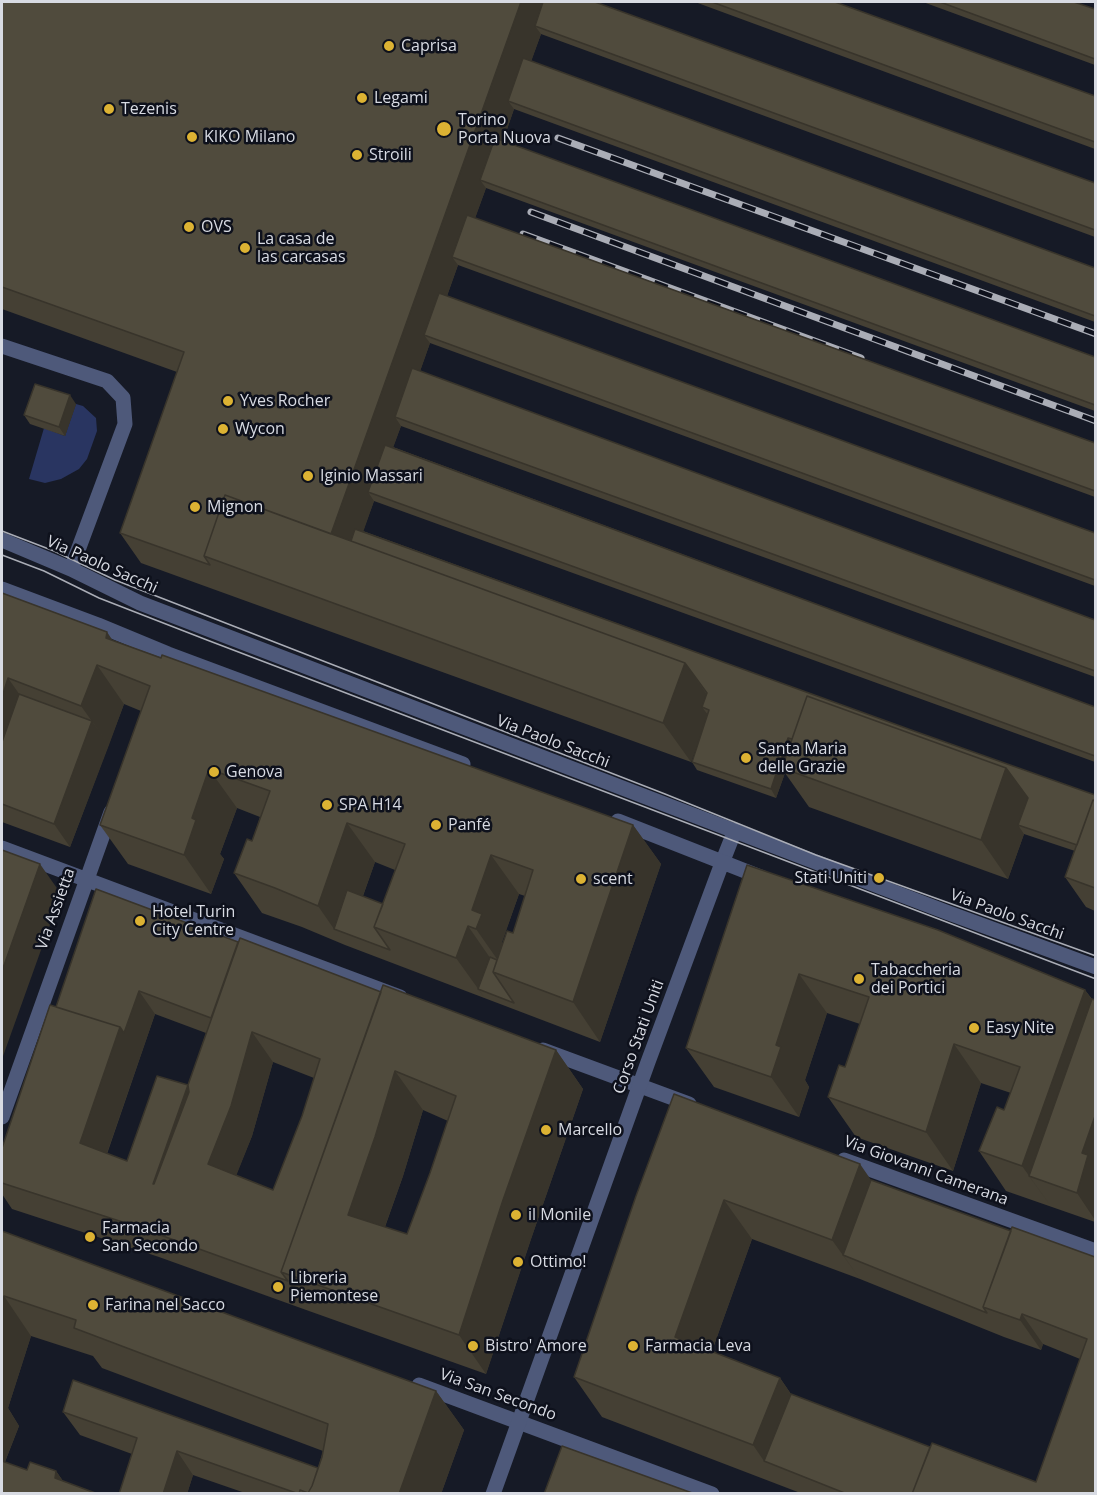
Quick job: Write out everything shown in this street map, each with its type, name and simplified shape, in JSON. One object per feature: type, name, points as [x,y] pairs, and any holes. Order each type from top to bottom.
[{"type":"street","points":[[2,346],[107,381],[123,398],[125,424],[71,569]]},
{"type":"street","name":"Via Paolo Sacchi","points":[[2,540],[71,569],[140,603],[1095,967]]},
{"type":"street","points":[[2,589],[98,625],[166,659],[471,767]]},
{"type":"street","name":"Via Assietta","points":[[2,1117],[115,803]]},
{"type":"street","points":[[606,817],[782,885]]},
{"type":"street","name":"Corso Stati Uniti","points":[[493,1494],[698,924],[735,830]]},
{"type":"street","points":[[2,848],[414,1002]]},
{"type":"street","points":[[525,1043],[698,1107]]},
{"type":"street","name":"Via Giovanni Camerana","points":[[831,1155],[1095,1251]]},
{"type":"street","name":"Via San Secondo","points":[[401,1379],[711,1494]]},
{"type":"shaded area","points":[[76,404],[83,406],[96,418],[97,431],[87,459],[79,469],[61,479],[45,483],[29,479],[44,428],[65,436]]},
{"type":"building","name":"Torino Porta Nuova","points":[[2,2],[521,2],[331,534],[225,495],[204,556],[210,565],[120,533],[184,352],[2,287]]},
{"type":"building","points":[[543,2],[595,2],[1095,183],[1095,230],[535,26]]},
{"type":"building","points":[[712,2],[835,2],[1095,96],[1095,142]]},
{"type":"building","points":[[940,2],[1074,2],[1095,9],[1095,59]]},
{"type":"building","points":[[523,58],[1095,268],[1095,316],[508,101]]},
{"type":"building","points":[[495,138],[1095,357],[1095,405],[480,180]]},
{"type":"building","points":[[467,215],[1095,443],[1095,491],[452,257]]},
{"type":"building","points":[[439,293],[1095,533],[1095,580],[424,335]]},
{"type":"building","points":[[412,368],[1095,620],[1095,671],[395,417]]},
{"type":"building","points":[[35,384],[70,395],[59,427],[24,415]]},
{"type":"building","points":[[385,445],[1095,707],[1095,756],[368,492]]},
{"type":"building","points":[[225,495],[685,663],[663,723],[204,556]]},
{"type":"building","points":[[355,529],[1095,795],[1095,801],[1093,800],[1077,845],[1018,825],[1028,798],[1006,768],[807,696],[792,739],[788,738],[771,789],[692,762],[709,710],[702,707],[707,693],[685,663],[351,541]]},
{"type":"building","points":[[2,593],[107,632],[106,638],[161,658],[162,655],[633,825],[573,1002],[493,972],[507,931],[513,933],[533,870],[491,855],[472,910],[482,914],[476,929],[468,926],[456,958],[374,927],[405,844],[347,823],[318,906],[234,873],[247,839],[252,841],[270,791],[209,769],[192,818],[196,820],[184,855],[100,825],[150,686],[97,665],[81,706],[8,678],[2,697]]},
{"type":"building","points":[[19,694],[92,721],[54,824],[2,804],[2,742]]},
{"type":"building","points":[[807,696],[1006,768],[981,840],[782,768]]},
{"type":"building","points":[[1093,800],[1095,801],[1095,888],[1065,877]]},
{"type":"building","points":[[2,850],[40,864],[2,971]]},
{"type":"building","points":[[747,865],[938,930],[1085,990],[1022,1166],[979,1151],[997,1107],[1004,1110],[1020,1067],[954,1044],[926,1132],[828,1097],[839,1065],[845,1067],[869,997],[799,974],[776,1045],[781,1047],[771,1077],[686,1048]]},
{"type":"building","points":[[96,889],[238,942],[211,1018],[139,991],[124,1033],[120,1027],[56,1007]]},
{"type":"building","points":[[347,890],[383,904],[374,927],[390,950],[334,929]]},
{"type":"building","points":[[240,938],[381,992],[281,1272],[288,1281],[138,1227],[2,1183],[2,1148],[50,1005],[120,1027],[80,1143],[127,1161],[157,1076],[188,1085]],"holes":[[[252,1032],[320,1059],[302,1116],[273,1190],[208,1164],[231,1106]],[[188,1085],[189,1092],[154,1184],[153,1184]]]},
{"type":"building","points":[[490,957],[497,960],[493,972],[514,1003],[478,989]]},
{"type":"building","points":[[383,985],[556,1050],[503,1200],[459,1335],[281,1272]],"holes":[[[395,1071],[456,1096],[407,1234],[348,1215]]]},
{"type":"building","points":[[1092,999],[1095,1000],[1095,1116],[1082,1153],[1088,1155],[1077,1193],[1029,1176]]},
{"type":"building","points":[[674,1094],[860,1164],[832,1240],[724,1200],[675,1337],[780,1378],[753,1445],[574,1377],[636,1196]]},
{"type":"building","points":[[871,1180],[1011,1231],[983,1307],[987,1313],[843,1255]]},
{"type":"building","points":[[1012,1227],[1095,1257],[1095,1494],[912,1494],[932,1443],[1036,1482],[1087,1339],[1022,1314],[1020,1320],[983,1307]]},
{"type":"building","points":[[2,1231],[436,1391],[399,1494],[308,1493],[322,1457],[328,1424],[74,1328],[76,1320],[4,1296],[2,1303]]},
{"type":"building","points":[[73,1380],[318,1468],[312,1486],[308,1493],[300,1490],[299,1494],[177,1451],[163,1494],[119,1494],[137,1438],[63,1412]]},
{"type":"building","points":[[791,1394],[930,1447],[912,1494],[847,1494],[764,1461]]},
{"type":"building","points":[[562,1446],[695,1494],[544,1494]]},
{"type":"building","points":[[2,1461],[27,1470],[30,1462],[56,1471],[55,1478],[98,1494],[2,1494]]},
{"type":"tram line","points":[[2,531],[54,551],[115,580],[816,855],[1096,956]]},
{"type":"tram line","points":[[2,555],[44,571],[99,598],[207,640],[1096,979]]},
{"type":"railway","points":[[558,138],[1096,334]]},
{"type":"railway","points":[[531,212],[1096,421]]},
{"type":"railway","points":[[523,234],[861,358]]},
{"type":"place","name":"Caprisa","points":[[389,46]]},
{"type":"place","name":"Legami","points":[[362,98]]},
{"type":"place","name":"Tezenis","points":[[109,109]]},
{"type":"place","name":"Torino Porta Nuova","points":[[444,129]]},
{"type":"place","name":"KIKO Milano","points":[[192,137]]},
{"type":"place","name":"Stroili","points":[[357,155]]},
{"type":"place","name":"OVS","points":[[189,227]]},
{"type":"place","name":"La casa de las carcasas","points":[[245,248]]},
{"type":"place","name":"Yves Rocher","points":[[228,401]]},
{"type":"place","name":"Wycon","points":[[223,429]]},
{"type":"place","name":"Iginio Massari","points":[[308,476]]},
{"type":"place","name":"Mignon","points":[[195,507]]},
{"type":"place","name":"Santa Maria delle Grazie","points":[[746,758]]},
{"type":"place","name":"Genova","points":[[214,772]]},
{"type":"place","name":"SPA H14","points":[[327,805]]},
{"type":"place","name":"Panfé","points":[[436,825]]},
{"type":"place","name":"Stati Uniti","points":[[879,878]]},
{"type":"place","name":"scent","points":[[581,879]]},
{"type":"place","name":"Hotel Turin City Centre","points":[[140,921]]},
{"type":"place","name":"Tabaccheria dei Portici","points":[[859,979]]},
{"type":"place","name":"Easy Nite","points":[[974,1028]]},
{"type":"place","name":"Marcello","points":[[546,1130]]},
{"type":"place","name":"il Monile","points":[[516,1215]]},
{"type":"place","name":"Farmacia San Secondo","points":[[90,1237]]},
{"type":"place","name":"Ottimo!","points":[[518,1262]]},
{"type":"place","name":"Libreria Piemontese","points":[[278,1287]]},
{"type":"place","name":"Farina nel Sacco","points":[[93,1305]]},
{"type":"place","name":"Bistro' Amore","points":[[473,1346]]},
{"type":"place","name":"Farmacia Leva","points":[[633,1346]]}]
